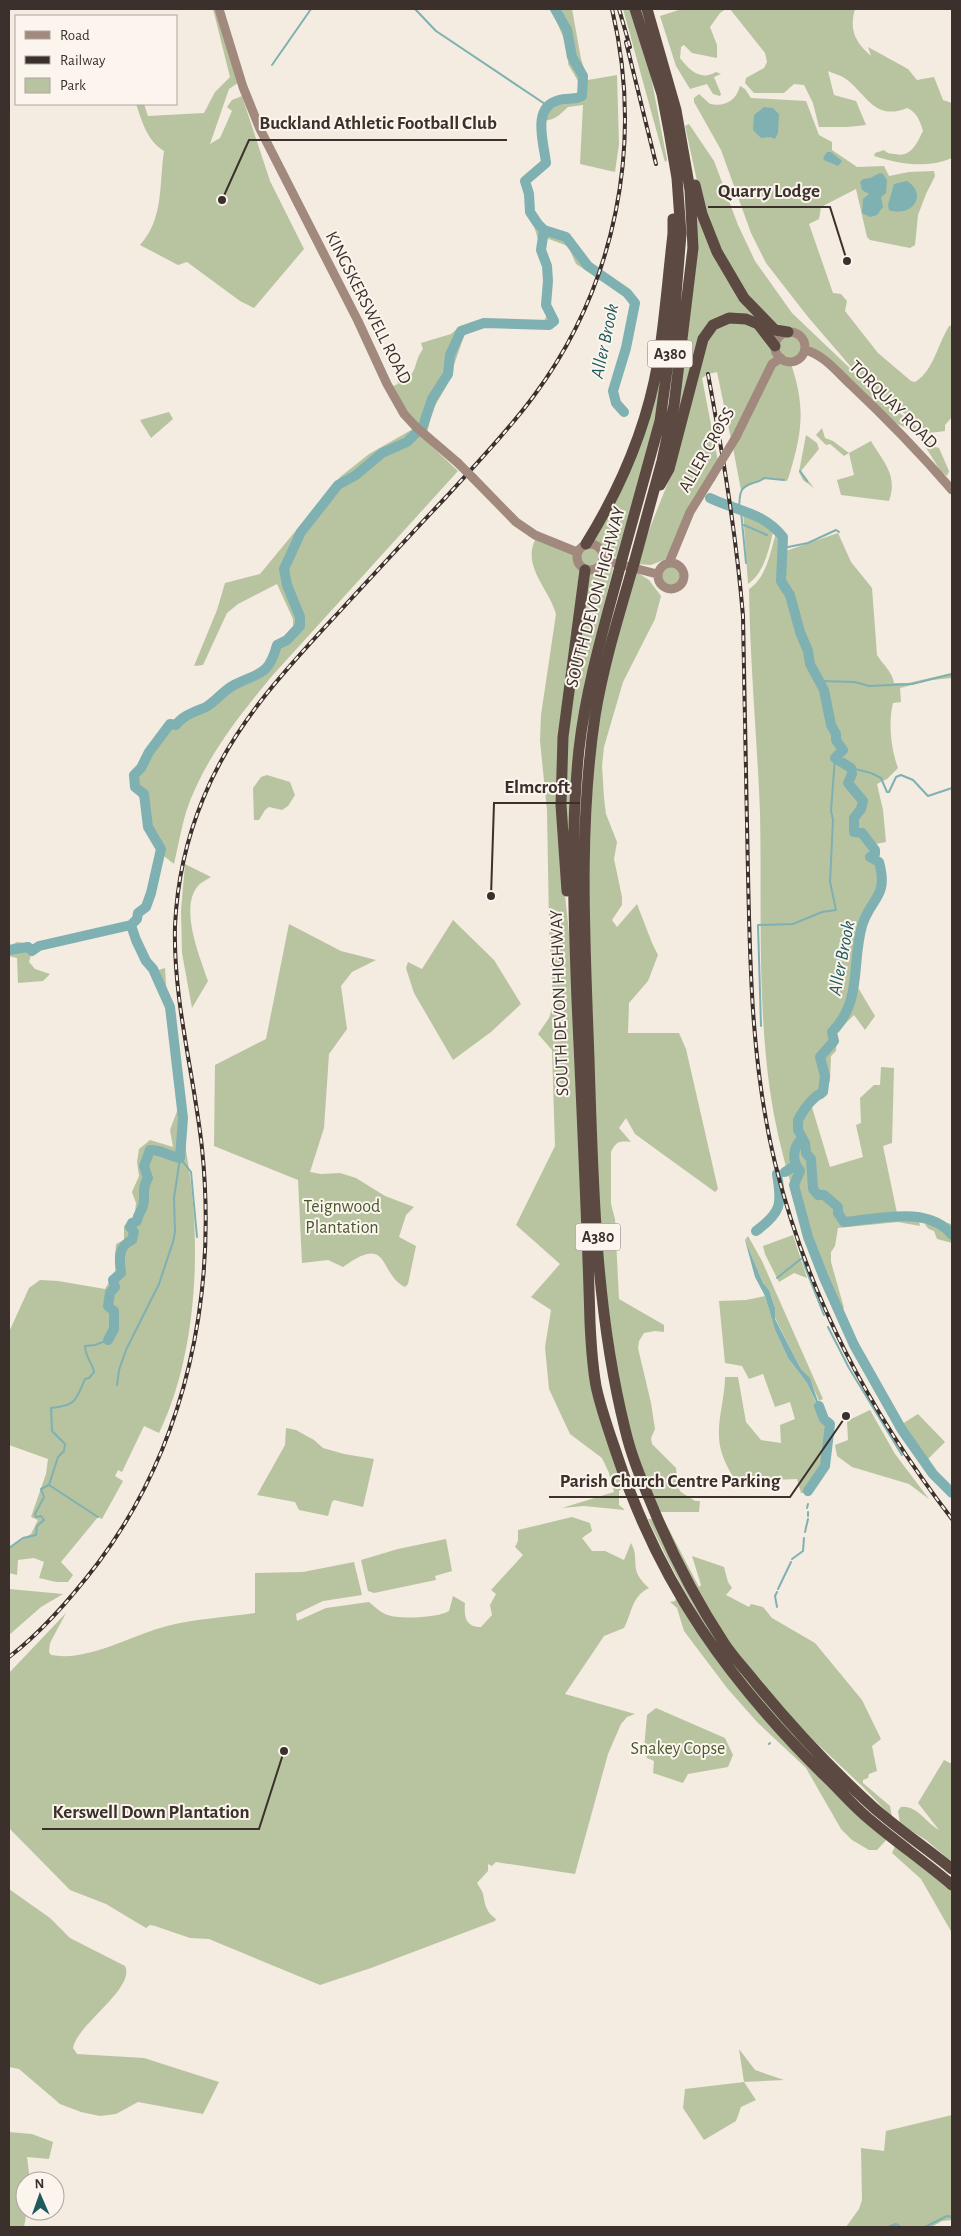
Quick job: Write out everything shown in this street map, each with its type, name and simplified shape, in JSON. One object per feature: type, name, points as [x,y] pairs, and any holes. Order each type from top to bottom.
[{"type":"highway","name":"SOUTH DEVON HIGHWAY","points":[[635,9],[662,94],[677,178],[681,234],[672,339],[660,421],[595,660],[580,747],[574,814],[576,960],[592,1358],[596,1387],[631,1498],[651,1545],[673,1587],[742,1687],[789,1740],[868,1819],[952,1885]]},
{"type":"highway","name":"SOUTH DEVON HIGHWAY","points":[[647,9],[676,110],[690,190],[693,248],[674,405],[651,502],[605,667],[595,716],[587,781],[584,855],[590,1110],[600,1285],[607,1338],[625,1431],[639,1473],[663,1532],[690,1586],[726,1645],[786,1720],[849,1784],[875,1808],[952,1869]]},
{"type":"highway","name":"A380","points":[[676,110],[683,127],[702,214],[717,252],[744,298],[775,330],[788,332]]},
{"type":"highway","name":"A380","points":[[581,548],[602,518],[622,476],[645,417],[658,363],[673,234],[671,143]]},
{"type":"highway","name":"A380","points":[[651,502],[669,469],[703,340],[713,325],[729,318],[746,319],[758,324],[775,346]]},
{"type":"highway","name":"A380","points":[[576,960],[563,844],[562,736],[585,570]]},
{"type":"street","name":"KINGSKERSWELL ROAD","points":[[219,9],[243,87],[260,129],[358,321],[386,384],[404,414],[473,478],[516,522],[535,535],[581,548]]},
{"type":"street","points":[[788,332],[797,333],[804,340],[805,350],[797,360],[788,362],[781,358],[775,346],[779,337],[788,332]]},
{"type":"street","name":"TORQUAY ROAD","points":[[805,350],[825,361],[868,401],[952,490]]},
{"type":"street","name":"ALLER CROSS","points":[[657,574],[662,566],[669,563],[690,512],[736,437],[772,364],[781,358]]},
{"type":"street","points":[[594,544],[598,546],[603,554],[603,560],[597,568],[585,570],[577,562],[581,548],[594,544]]},
{"type":"street","points":[[603,560],[657,574],[658,580],[663,587],[671,590],[680,585],[684,578],[682,569],[678,565],[669,563]]},
{"type":"green space","points":[[213,9],[217,9],[238,83],[229,89],[210,144],[220,138],[232,111],[227,107],[232,100],[242,96],[270,181],[304,249],[254,308],[240,301],[187,262],[178,265],[140,245],[148,235],[157,213],[164,151],[149,136],[136,105],[144,105],[148,116],[204,113],[215,92],[230,77]]},
{"type":"green space","points":[[551,9],[572,9],[581,59],[588,80],[617,75],[619,144],[615,172],[580,164],[583,105],[568,107],[552,119],[540,121],[540,110],[545,104],[574,97],[579,89],[578,81],[568,64],[569,56],[565,41]]},
{"type":"green space","points":[[623,9],[633,9],[645,45],[667,160],[665,162]]},
{"type":"green space","points":[[682,9],[726,9],[720,13],[710,27],[717,45],[717,58],[692,53],[684,45],[681,47],[680,58],[692,71],[701,75],[711,75],[716,72],[721,74],[714,77],[721,94],[720,96],[713,94],[707,84],[690,89],[676,66],[660,16]]},
{"type":"green space","points":[[730,9],[855,9],[853,29],[857,41],[865,51],[871,56],[868,47],[908,69],[917,80],[934,77],[943,100],[952,103],[952,158],[932,163],[913,164],[874,156],[875,153],[884,150],[890,154],[901,155],[909,152],[916,145],[923,131],[918,117],[907,108],[896,111],[879,109],[842,76],[828,71],[834,95],[856,101],[866,125],[819,127],[813,103],[804,85],[794,84],[784,93],[754,93],[745,83],[746,78],[764,68],[767,62],[765,53]]},
{"type":"green space","points":[[740,86],[745,89],[751,98],[806,101],[819,135],[832,142],[832,150],[857,167],[884,166],[889,176],[909,172],[934,171],[935,176],[918,215],[915,245],[910,248],[870,240],[867,237],[856,189],[821,207],[819,219],[809,224],[833,293],[841,294],[847,301],[845,311],[878,353],[911,381],[915,382],[927,371],[950,325],[952,328],[952,417],[945,425],[945,431],[929,433],[881,395],[852,368],[808,317],[766,263],[751,233],[721,150],[694,102],[694,98],[699,94],[710,104],[725,104],[736,96]]},
{"type":"green space","points":[[689,124],[714,161],[738,225],[755,261],[792,313],[879,396],[928,436],[932,446],[939,448],[949,471],[947,476],[941,472],[917,433],[891,421],[826,359],[807,344],[803,336],[793,330],[776,329],[746,297],[719,251],[704,213],[685,126]]},
{"type":"green space","points":[[692,190],[700,216],[746,303],[782,333],[774,341],[760,323],[711,323],[670,457]]},
{"type":"green space","points":[[530,212],[546,227],[564,234],[593,264],[590,273],[576,264],[568,246],[546,238],[541,250]]},
{"type":"green space","points":[[669,300],[656,420],[617,558],[593,542],[647,418]]},
{"type":"green space","points":[[546,305],[558,322],[556,325],[550,327],[492,326],[471,331],[464,336],[447,385],[432,411],[427,433],[408,415],[393,386],[398,384],[397,381],[405,379],[413,372],[423,349],[421,343],[451,334],[459,327],[487,320],[544,321],[547,315]]},
{"type":"green space","points":[[729,320],[757,327],[773,348],[776,358],[731,439],[717,372],[702,378],[718,461],[666,559],[651,565],[637,564],[673,470],[706,341],[714,327]]},
{"type":"green space","points":[[791,333],[800,337],[804,346],[800,355],[791,359],[782,355],[778,346],[782,337]]},
{"type":"green space","points":[[781,361],[791,364],[799,394],[800,407],[797,447],[789,476],[787,481],[764,478],[741,490],[733,448],[774,365]]},
{"type":"green space","points":[[169,412],[173,419],[151,438],[140,420]]},
{"type":"green space","points":[[822,428],[825,438],[833,441],[849,453],[844,456],[830,444],[826,445],[816,435]]},
{"type":"green space","points":[[413,429],[458,471],[272,676],[234,724],[212,757],[193,793],[184,818],[174,864],[160,853],[148,832],[142,801],[132,788],[134,775],[141,768],[149,752],[170,724],[176,725],[181,719],[208,705],[234,685],[262,674],[273,657],[277,645],[293,627],[293,619],[277,584],[238,604],[227,613],[203,665],[194,666],[217,610],[225,583],[260,574],[340,477],[369,454]]},
{"type":"green space","points":[[806,435],[817,443],[819,449],[801,471],[814,488],[803,480],[799,472]]},
{"type":"green space","points":[[871,441],[891,476],[892,484],[889,501],[841,495],[837,480],[854,475],[849,453]]},
{"type":"green space","points":[[743,511],[759,516],[774,527],[763,566],[748,584]]},
{"type":"green space","points":[[777,530],[785,540],[783,552],[838,533],[851,562],[872,588],[877,655],[894,683],[908,683],[952,673],[952,678],[931,680],[900,688],[901,702],[893,703],[891,711],[891,736],[898,768],[887,779],[877,784],[883,810],[886,842],[876,844],[876,860],[884,880],[876,898],[863,918],[858,938],[854,981],[875,1016],[865,1030],[854,1015],[837,1032],[836,1051],[831,1056],[830,1080],[824,1098],[811,1104],[830,1167],[863,1157],[856,1125],[861,1123],[860,1098],[874,1085],[880,1085],[881,1067],[894,1068],[892,1143],[883,1146],[897,1213],[917,1213],[920,1226],[898,1222],[838,1228],[835,1246],[831,1252],[831,1262],[844,1308],[836,1311],[815,1257],[788,1175],[770,1091],[763,1021],[760,812],[749,589],[755,584],[764,570]]},
{"type":"green space","points":[[536,538],[574,555],[574,562],[580,569],[571,643],[561,858],[571,951],[589,1290],[602,1393],[625,1486],[619,1491],[619,1505],[625,1510],[584,1506],[562,1508],[614,1492],[609,1473],[602,1458],[570,1434],[549,1389],[545,1347],[551,1310],[531,1297],[560,1264],[516,1225],[555,1146],[552,1050],[538,1034],[549,1018],[553,1005],[549,924],[547,810],[540,741],[541,715],[556,614],[553,604],[534,567],[532,548]]},
{"type":"green space","points":[[586,547],[594,547],[600,553],[600,561],[594,567],[586,567],[580,561],[580,553]]},
{"type":"green space","points":[[671,564],[679,568],[683,576],[679,584],[671,588],[663,584],[659,576],[663,568]]},
{"type":"green space","points":[[608,565],[614,565],[584,687],[565,847],[565,749],[588,573],[595,572]]},
{"type":"green space","points":[[635,571],[649,580],[661,596],[655,619],[623,682],[604,747],[602,766],[604,798],[606,814],[617,842],[614,859],[622,897],[622,905],[612,920],[617,927],[637,904],[658,955],[648,981],[629,1003],[628,1033],[679,1033],[686,1049],[718,1189],[715,1192],[635,1134],[626,1118],[619,1128],[631,1142],[619,1142],[611,1152],[611,1204],[615,1219],[619,1299],[664,1325],[664,1332],[644,1333],[639,1341],[638,1348],[655,1429],[651,1438],[652,1444],[676,1468],[678,1488],[681,1492],[695,1501],[700,1501],[699,1512],[657,1512],[633,1441],[620,1389],[602,1263],[593,1087],[588,841],[598,716]]},
{"type":"green space","points":[[267,775],[290,782],[295,795],[288,806],[282,810],[269,807],[259,820],[254,820],[253,788],[261,777]]},
{"type":"green space","points":[[185,864],[211,877],[198,886],[190,907],[196,946],[208,981],[192,1008],[182,953],[181,911]]},
{"type":"green space","points":[[453,920],[494,960],[521,1004],[491,1032],[453,1060],[414,993],[406,968],[408,962],[422,969]]},
{"type":"green space","name":"Teignwood Plantation","points":[[289,924],[341,951],[376,960],[352,972],[341,986],[347,1029],[329,1054],[324,1128],[310,1172],[321,1174],[340,1173],[356,1178],[385,1196],[414,1207],[406,1215],[399,1237],[416,1246],[408,1284],[405,1287],[397,1281],[382,1259],[377,1255],[369,1254],[358,1257],[343,1267],[328,1260],[302,1263],[298,1180],[214,1146],[215,1065],[266,1039]]},
{"type":"green space","points":[[17,942],[31,944],[32,951],[29,962],[35,969],[50,974],[43,981],[18,983],[17,958],[9,956],[9,946]]},
{"type":"green space","points":[[165,968],[168,1015],[152,972]]},
{"type":"green space","points":[[179,1106],[192,1193],[195,1253],[191,1315],[180,1377],[171,1406],[159,1433],[144,1426],[122,1472],[118,1470],[115,1476],[123,1481],[102,1519],[98,1517],[61,1562],[73,1575],[68,1582],[56,1582],[39,1578],[44,1562],[34,1558],[18,1560],[17,1575],[9,1573],[9,1548],[31,1534],[38,1520],[31,1517],[46,1474],[48,1459],[9,1445],[9,1332],[29,1288],[40,1280],[105,1289],[117,1268],[115,1257],[116,1244],[124,1240],[124,1226],[131,1220],[135,1212],[136,1203],[132,1192],[139,1176],[137,1162],[139,1149],[150,1140],[173,1147],[170,1130]]},
{"type":"green space","points":[[924,1216],[951,1224],[952,1243],[937,1239],[934,1231],[926,1226]]},
{"type":"green space","points":[[793,1235],[807,1278],[794,1273],[779,1282],[763,1246]]},
{"type":"green space","points":[[748,1236],[762,1261],[823,1399],[819,1401],[810,1379],[801,1369],[775,1318],[775,1308],[769,1290],[763,1283],[745,1240]]},
{"type":"green space","points":[[765,1296],[775,1330],[788,1358],[807,1383],[822,1416],[830,1424],[825,1466],[805,1493],[801,1493],[797,1479],[772,1480],[740,1487],[732,1476],[719,1443],[725,1377],[738,1377],[746,1422],[761,1440],[781,1443],[780,1425],[795,1419],[790,1402],[775,1407],[763,1374],[749,1379],[742,1366],[725,1363],[719,1301],[746,1300]]},
{"type":"green space","points":[[870,1410],[895,1454],[929,1499],[909,1484],[852,1467],[837,1456],[835,1445],[848,1440],[847,1421]]},
{"type":"green space","points":[[918,1414],[945,1442],[924,1463],[899,1426]]},
{"type":"green space","points":[[286,1428],[296,1430],[314,1440],[323,1448],[374,1459],[363,1507],[334,1500],[328,1516],[299,1510],[295,1502],[257,1495],[285,1445]]},
{"type":"green space","points":[[572,1517],[590,1523],[592,1531],[582,1538],[592,1551],[605,1551],[624,1560],[631,1543],[634,1549],[638,1575],[649,1588],[636,1600],[624,1628],[604,1636],[565,1694],[635,1714],[627,1717],[621,1724],[608,1754],[575,1874],[496,1862],[492,1866],[488,1864],[488,1871],[477,1883],[483,1893],[490,1914],[496,1919],[495,1921],[371,1968],[320,1985],[209,1939],[190,1938],[150,1925],[146,1928],[106,1904],[70,1890],[9,1828],[9,1673],[66,1613],[50,1643],[49,1652],[51,1655],[80,1655],[167,1626],[255,1613],[255,1573],[303,1572],[354,1562],[362,1595],[323,1601],[296,1614],[297,1621],[326,1608],[369,1602],[383,1613],[391,1616],[408,1618],[427,1617],[449,1611],[453,1596],[465,1603],[465,1616],[469,1623],[476,1627],[481,1627],[492,1615],[490,1605],[496,1594],[491,1590],[523,1555],[515,1547],[518,1541],[518,1530]]},
{"type":"green space","points":[[648,1519],[653,1519],[722,1646],[890,1828],[805,1748],[747,1684],[717,1644],[695,1610]]},
{"type":"green space","points":[[660,1520],[664,1520],[699,1587],[701,1585],[692,1556],[724,1567],[728,1582],[732,1588],[726,1595],[749,1607],[751,1604],[763,1607],[772,1618],[815,1643],[862,1700],[881,1739],[872,1746],[877,1771],[869,1774],[868,1778],[863,1780],[863,1783],[890,1806],[892,1817],[788,1716],[721,1632]]},
{"type":"green space","points":[[446,1539],[452,1571],[435,1576],[436,1580],[374,1593],[368,1591],[361,1560],[398,1549]]},
{"type":"green space","points":[[9,1589],[63,1594],[41,1607],[9,1635]]},
{"type":"green space","points":[[677,1596],[726,1667],[888,1838],[877,1850],[869,1850],[852,1840],[841,1829],[806,1768],[757,1722],[727,1688],[684,1631],[677,1608],[670,1602],[675,1601]]},
{"type":"green space","name":"Snakey Copse","points":[[656,1708],[725,1738],[733,1755],[728,1767],[688,1774],[683,1783],[653,1773],[654,1761],[647,1758],[644,1749],[647,1715]]},
{"type":"green space","points":[[944,1760],[952,1764],[952,1842],[950,1840],[952,1843],[952,1862],[926,1840],[900,1824],[898,1811],[901,1807],[912,1809],[939,1830],[918,1803]]},
{"type":"green space","points":[[896,1844],[952,1882],[952,1933],[921,1879],[892,1853]]},
{"type":"green space","points":[[9,1889],[50,1918],[70,1938],[125,1966],[126,1975],[122,1985],[77,2038],[73,2048],[77,2054],[144,2058],[219,2082],[203,2114],[138,2102],[116,2114],[100,2116],[81,2112],[60,2104],[19,2069],[9,2067]]},
{"type":"green space","points":[[739,2049],[755,2070],[784,2080],[744,2082]]},
{"type":"green space","points":[[744,2082],[756,2100],[741,2107],[736,2121],[704,2140],[683,2108],[685,2089]]},
{"type":"green space","points":[[952,2115],[952,2220],[942,2221],[932,2227],[846,2227],[859,2209],[862,2200],[861,2148],[884,2151],[886,2131]]},
{"type":"green space","points":[[9,2132],[32,2134],[53,2142],[49,2159],[27,2157],[29,2171],[15,2171],[15,2221],[25,2221],[24,2227],[9,2227]]},
{"type":"water","points":[[764,107],[773,108],[779,114],[778,133],[775,139],[770,137],[761,138],[753,130],[754,115]]},
{"type":"water","points":[[827,152],[831,152],[842,161],[838,166],[824,160],[823,158]]},
{"type":"water","points":[[880,173],[887,180],[886,193],[881,197],[883,207],[877,215],[870,217],[862,213],[863,199],[869,194],[862,190],[860,182],[863,179]]},
{"type":"water","points":[[907,181],[917,193],[914,204],[904,211],[889,210],[888,205],[894,184]]},
{"type":"water","points":[[745,1240],[763,1283],[769,1290],[775,1308],[775,1319],[801,1369],[810,1378],[824,1419],[807,1383],[788,1358],[775,1330],[765,1296],[755,1277]]},
{"type":"waterway","points":[[272,65],[311,9]]},
{"type":"waterway","points":[[415,9],[436,31],[548,106]]},
{"type":"waterway","name":"Aller Brook","points":[[555,9],[567,30],[572,57],[583,76],[582,96],[559,100],[550,104],[545,110],[541,127],[546,163],[525,181],[529,194],[530,212],[544,230],[566,237],[588,266],[627,293],[635,303],[626,348],[613,391],[616,403],[624,412]]},
{"type":"waterway","points":[[108,1340],[114,1329],[114,1311],[108,1306],[110,1293],[115,1287],[113,1280],[121,1273],[120,1258],[122,1249],[132,1240],[134,1232],[130,1227],[132,1223],[137,1221],[143,1206],[145,1185],[148,1178],[144,1166],[150,1150],[180,1158],[183,1118],[170,1007],[153,969],[146,961],[136,940],[131,925],[137,919],[138,913],[146,907],[161,849],[148,827],[144,794],[135,787],[134,775],[141,768],[149,752],[170,724],[176,725],[186,716],[210,705],[230,687],[262,672],[270,663],[277,645],[287,640],[300,626],[300,617],[287,585],[284,569],[301,532],[338,485],[356,475],[382,453],[407,442],[423,426],[432,399],[448,374],[450,355],[461,331],[484,323],[549,325],[554,321],[546,305],[547,266],[541,250],[544,230]]},
{"type":"waterway","points":[[800,471],[807,481]]},
{"type":"waterway","points":[[739,509],[742,490],[748,485],[764,478],[784,480]]},
{"type":"waterway","name":"Aller Brook","points":[[710,498],[758,517],[767,522],[783,537],[781,581],[790,595],[800,632],[808,651],[810,664],[824,690],[831,725],[836,734],[836,740],[843,750],[835,758],[851,768],[852,774],[848,783],[863,801],[861,809],[854,818],[854,832],[862,833],[875,850],[875,854],[870,857],[879,862],[881,874],[882,883],[880,891],[869,909],[862,926],[852,995],[842,1020],[832,1032],[834,1041],[820,1057],[825,1076],[823,1092],[815,1097],[798,1120],[798,1130],[805,1143],[806,1153],[811,1159],[813,1189],[818,1195],[824,1195],[838,1207],[838,1213],[844,1222],[887,1217],[917,1217],[930,1220],[942,1226],[952,1235]]},
{"type":"waterway","points":[[741,511],[746,563]]},
{"type":"waterway","points":[[744,525],[767,535]]},
{"type":"waterway","points":[[783,548],[808,543],[836,530],[839,532]]},
{"type":"waterway","points":[[820,681],[855,682],[869,686],[912,684],[952,674]]},
{"type":"waterway","points":[[761,1026],[758,925],[793,924],[822,912],[836,910],[830,882],[833,820],[831,811],[835,758]]},
{"type":"waterway","points":[[851,768],[871,773],[881,778],[887,792],[889,792],[896,777],[901,775],[913,780],[928,796],[952,788]]},
{"type":"waterway","points":[[9,950],[28,947],[32,951],[39,946],[131,925]]},
{"type":"waterway","points":[[802,1138],[794,1154],[795,1162],[800,1171],[794,1185],[808,1237],[824,1278],[854,1345],[902,1430],[933,1474],[952,1493]]},
{"type":"waterway","points":[[180,1158],[191,1172],[197,1237]]},
{"type":"waterway","points":[[117,1385],[119,1370],[126,1350],[159,1284],[173,1242],[175,1232],[174,1198],[180,1158]]},
{"type":"waterway","points":[[785,1172],[796,1165]]},
{"type":"waterway","points":[[756,1231],[771,1218],[778,1207],[777,1174]]},
{"type":"waterway","points":[[805,1240],[809,1239]]},
{"type":"waterway","points":[[798,1242],[805,1267],[824,1315]]},
{"type":"waterway","points":[[777,1278],[802,1258]]},
{"type":"waterway","points":[[828,1327],[849,1368],[902,1455]]},
{"type":"waterway","points":[[9,1548],[23,1538],[36,1535],[37,1526],[44,1520],[41,1516],[36,1517],[35,1514],[44,1497],[41,1489],[49,1485],[58,1457],[64,1451],[65,1444],[52,1431],[51,1408],[65,1406],[74,1401],[85,1379],[89,1378],[94,1372],[85,1346],[95,1345],[108,1340]]},
{"type":"waterway","points":[[808,1491],[825,1466],[830,1424],[824,1419],[819,1406]]},
{"type":"waterway","points":[[49,1485],[98,1517]]},
{"type":"waterway","points":[[807,1508],[808,1504]]},
{"type":"waterway","points":[[805,1532],[808,1519]]},
{"type":"waterway","points":[[792,1559],[803,1551],[804,1538]]},
{"type":"waterway","points":[[778,1589],[791,1562]]},
{"type":"waterway","points":[[777,1592],[775,1596],[777,1607]]},
{"type":"waterway","points":[[925,2227],[947,2216],[952,2217]]},
{"type":"waterway","points":[[888,2227],[896,2224],[901,2227]]},
{"type":"railway","points":[[9,1657],[34,1636],[67,1601],[98,1563],[129,1517],[154,1468],[174,1418],[189,1366],[199,1312],[205,1258],[205,1203],[202,1148],[177,982],[175,926],[183,861],[197,814],[215,772],[229,747],[280,677],[502,435],[533,397],[562,354],[585,309],[603,261],[616,212],[623,162],[625,111],[621,60],[612,9]]},
{"type":"railway","points":[[619,9],[630,47]]},
{"type":"railway","points":[[626,42],[656,164]]},
{"type":"railway","points":[[708,374],[737,555],[743,616],[751,983],[757,1055],[767,1127],[789,1212],[805,1260],[824,1306],[868,1394],[894,1437],[952,1519]]},
{"type":"place","name":"Buckland Athletic Football Club","points":[[222,200]]},
{"type":"place","name":"Quarry Lodge","points":[[847,261]]},
{"type":"place","name":"Elmcroft","points":[[491,896]]},
{"type":"place","name":"Parish Church Centre Parking","points":[[846,1416]]},
{"type":"place","name":"Kerswell Down Plantation","points":[[284,1751]]}]
